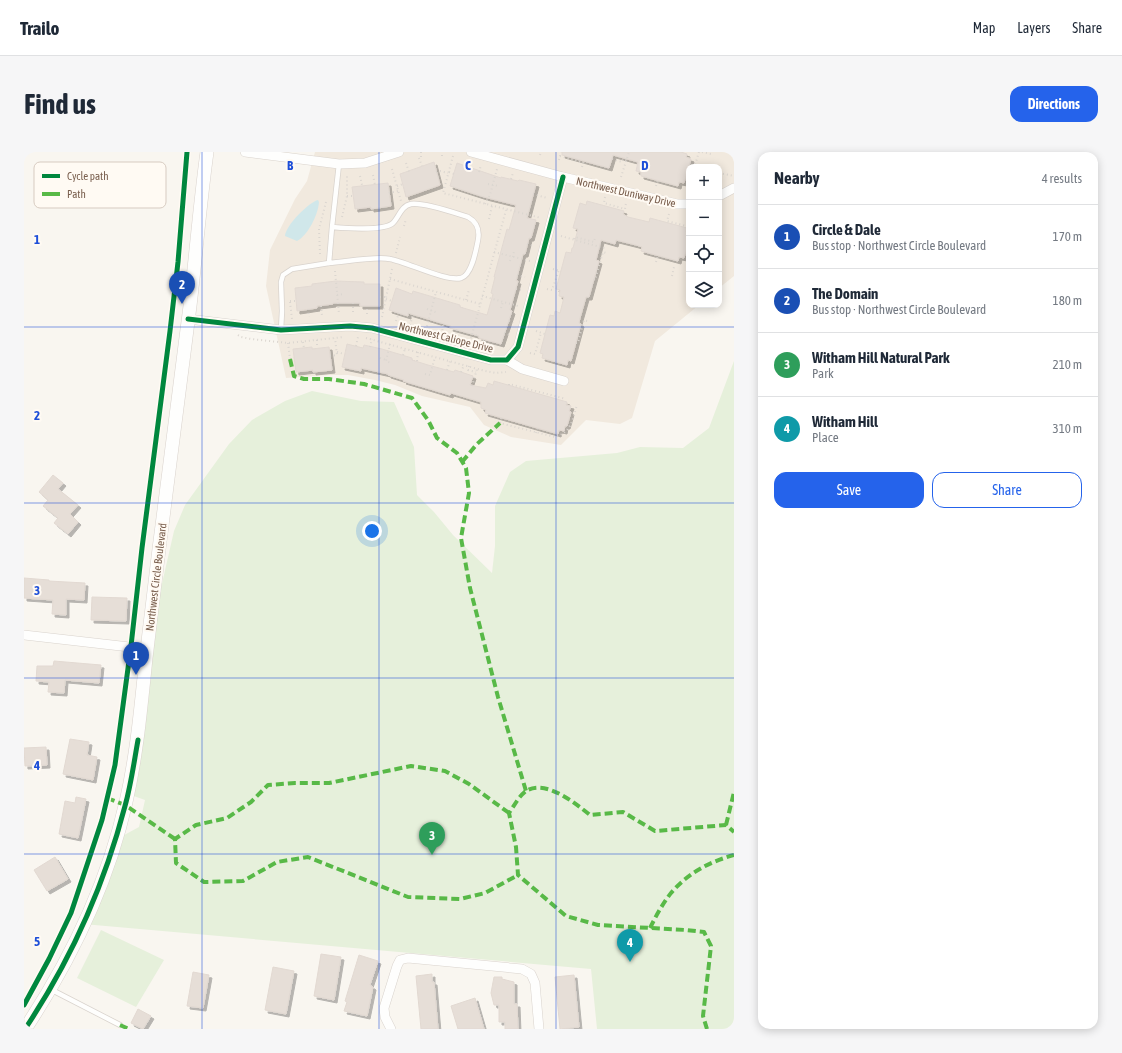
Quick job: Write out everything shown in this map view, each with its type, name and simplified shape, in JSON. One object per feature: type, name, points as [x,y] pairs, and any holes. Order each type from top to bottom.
[{"type":"main road","name":"Northwest Circle Boulevard","points":[[25,1029],[50,989],[75,942],[94,900],[108,863],[126,805],[138,740],[147,649],[207,152]]},
{"type":"street","points":[[245,152],[339,164],[365,163],[399,152]]},
{"type":"street","name":"Northwest Duniway Drive","points":[[469,156],[678,204],[686,204]]},
{"type":"street","name":"Northwest Caliope Drive","points":[[188,319],[281,330],[350,326],[372,328],[490,360],[507,360],[518,347],[563,177]]},
{"type":"street","points":[[722,194],[734,188]]},
{"type":"street","points":[[507,360],[522,369],[564,381]]},
{"type":"street","points":[[24,635],[147,649]]},
{"type":"street","points":[[391,1029],[385,1017],[384,1008],[397,966],[400,960],[408,958],[522,969],[531,974],[535,983],[539,1029]]},
{"type":"lane","points":[[329,264],[339,164]]},
{"type":"lane","points":[[281,330],[281,282],[283,275],[292,269],[329,264],[390,259],[450,278],[462,278],[470,272],[478,236],[478,227],[474,220],[468,217],[426,206],[412,204],[405,206],[394,223],[388,227],[355,229],[332,227]]},
{"type":"lane","points":[[50,989],[120,1025]]},
{"type":"path","points":[[420,152],[422,166]]},
{"type":"path","points":[[559,160],[561,152]]},
{"type":"path","points":[[621,177],[629,152]]},
{"type":"path","points":[[695,164],[699,152]]},
{"type":"path","points":[[702,152],[709,153]]},
{"type":"path","points":[[453,156],[443,193],[541,218]]},
{"type":"path","points":[[466,166],[469,156]]},
{"type":"path","points":[[560,156],[584,162],[579,173]]},
{"type":"path","points":[[612,159],[622,162],[623,159],[627,160]]},
{"type":"path","points":[[406,163],[409,172]]},
{"type":"path","points":[[479,172],[481,164]]},
{"type":"path","points":[[485,204],[490,196],[497,168]]},
{"type":"path","points":[[392,169],[402,201]]},
{"type":"path","points":[[436,172],[440,171],[454,174]]},
{"type":"path","points":[[511,179],[513,172]]},
{"type":"path","points":[[722,174],[734,176]]},
{"type":"path","points":[[373,175],[376,185]]},
{"type":"path","points":[[341,220],[347,196],[347,176]]},
{"type":"path","points":[[360,176],[362,185]]},
{"type":"path","points":[[656,186],[658,180]]},
{"type":"path","points":[[397,186],[403,184]]},
{"type":"path","points":[[488,184],[499,186]]},
{"type":"path","points":[[389,193],[398,191]]},
{"type":"path","points":[[533,194],[547,198]]},
{"type":"path","points":[[347,196],[353,196]]},
{"type":"path","points":[[320,254],[319,229],[327,198]]},
{"type":"path","points":[[605,198],[604,205],[625,209],[626,203]]},
{"type":"path","points":[[489,219],[492,206]]},
{"type":"path","points":[[470,342],[506,210]]},
{"type":"path","points":[[669,214],[666,222],[686,226]]},
{"type":"path","points":[[561,236],[607,249]]},
{"type":"path","points":[[396,255],[400,237]]},
{"type":"path","points":[[574,240],[575,237],[594,242],[594,238]]},
{"type":"path","points":[[528,244],[534,246]]},
{"type":"path","points":[[510,261],[514,251]]},
{"type":"path","points":[[494,252],[530,261]]},
{"type":"path","points":[[594,279],[595,280],[602,252],[606,253]]},
{"type":"path","points":[[656,262],[658,255]]},
{"type":"path","points":[[672,276],[674,267]]},
{"type":"path","points":[[547,289],[552,290],[560,270],[553,268]]},
{"type":"path","points":[[382,317],[392,269]]},
{"type":"path","points":[[334,271],[339,314]]},
{"type":"path","points":[[517,275],[525,277]]},
{"type":"path","points":[[390,279],[480,304]]},
{"type":"path","points":[[331,286],[336,286]]},
{"type":"path","points":[[516,288],[522,290]]},
{"type":"path","points":[[466,300],[469,290]]},
{"type":"path","points":[[426,330],[436,292]]},
{"type":"path","points":[[337,294],[344,294]]},
{"type":"path","points":[[380,296],[392,301]]},
{"type":"path","points":[[482,296],[518,306]]},
{"type":"path","points":[[501,308],[502,296]]},
{"type":"path","points":[[290,301],[296,301]]},
{"type":"path","points":[[353,303],[353,313]]},
{"type":"path","points":[[321,306],[322,316]]},
{"type":"path","points":[[367,306],[367,314]]},
{"type":"path","points":[[308,309],[309,317]]},
{"type":"path","points":[[427,309],[438,312]]},
{"type":"path","points":[[396,321],[399,313]]},
{"type":"path","points":[[410,325],[413,315]]},
{"type":"path","points":[[576,343],[578,343],[584,320],[587,321]]},
{"type":"path","points":[[509,321],[513,322]]},
{"type":"path","points":[[442,334],[443,324]]},
{"type":"path","points":[[454,338],[457,329]]},
{"type":"path","points":[[536,331],[545,334]]},
{"type":"path","points":[[236,333],[243,338],[288,343],[346,337]]},
{"type":"path","points":[[504,333],[510,335]]},
{"type":"path","points":[[530,353],[535,354],[540,333]]},
{"type":"path","points":[[472,334],[479,336]]},
{"type":"path","points":[[353,337],[359,337],[356,346]]},
{"type":"path","points":[[330,356],[337,355],[335,338]]},
{"type":"path","points":[[365,338],[469,366],[468,370],[496,373],[506,372]]},
{"type":"path","points":[[370,347],[372,339]]},
{"type":"path","points":[[317,340],[317,348]]},
{"type":"path","points":[[302,342],[304,348]]},
{"type":"path","points":[[288,343],[290,359],[294,358]]},
{"type":"path","points":[[386,360],[390,344]]},
{"type":"path","points":[[403,355],[405,349]]},
{"type":"path","points":[[337,352],[344,354]]},
{"type":"path","points":[[417,361],[418,352]]},
{"type":"path","points":[[425,374],[430,375],[435,357]]},
{"type":"path","points":[[380,358],[391,363]]},
{"type":"path","points":[[447,370],[450,361]]},
{"type":"path","points":[[461,372],[464,365]]},
{"type":"path","points":[[472,386],[477,370]]},
{"type":"path","points":[[509,385],[566,399]]},
{"type":"path","points":[[501,418],[500,423],[550,436],[561,435],[570,425],[576,405]]},
{"type":"path","points":[[536,433],[538,428]]},
{"type":"shaded area","points":[[315,152],[734,152],[734,276],[722,286],[722,164],[686,164],[686,308],[695,308],[655,341],[632,418],[620,424],[586,420],[561,445],[511,437],[484,425],[470,407],[422,396],[395,385],[348,375],[286,378],[266,286],[270,250],[295,199],[307,181]]},
{"type":"green space","points":[[734,361],[734,1029],[597,1029],[591,969],[83,924],[115,840],[139,827],[145,800],[128,794],[147,649],[174,531],[185,505],[229,444],[252,420],[285,401],[312,391],[361,401],[394,402],[414,447],[417,495],[434,512],[453,535],[492,573],[495,546],[495,506],[510,472],[526,461],[617,453],[640,447],[683,448],[709,428]]},
{"type":"green space","points":[[101,930],[164,960],[136,1007],[77,978]]},
{"type":"water","points":[[318,200],[318,207],[314,218],[305,234],[297,241],[285,236],[289,226],[298,215],[309,205]]},
{"type":"building","points":[[562,152],[681,152],[687,154],[686,157],[691,159],[690,164],[686,164],[686,176],[684,183],[679,182],[678,186],[641,176],[641,172],[636,171],[638,162],[613,155],[609,168],[562,155]]},
{"type":"building","points":[[434,162],[440,185],[406,197],[400,174]]},
{"type":"building","points":[[457,163],[501,178],[536,184],[527,218],[536,220],[525,254],[523,254],[516,281],[518,281],[510,310],[512,311],[501,344],[450,328],[451,326],[408,313],[408,316],[389,310],[396,288],[412,294],[413,291],[487,315],[493,294],[491,293],[494,277],[507,229],[509,230],[516,205],[450,186]]},
{"type":"building","points":[[388,183],[391,206],[371,209],[371,207],[355,209],[352,187]]},
{"type":"building","points":[[587,201],[624,211],[623,214],[628,217],[649,222],[650,218],[686,228],[686,251],[684,258],[679,257],[678,261],[641,251],[642,247],[636,245],[616,240],[615,244],[601,240],[596,260],[599,261],[589,297],[586,297],[580,318],[579,323],[581,324],[571,361],[568,360],[567,365],[542,358],[543,354],[540,353],[550,315],[554,316],[555,311],[560,313],[564,297],[559,296],[560,290],[556,289],[566,252],[571,253],[573,248],[578,229],[573,228],[580,203],[586,205]]},
{"type":"building","points":[[336,281],[380,284],[380,306],[360,306],[360,303],[333,303],[317,306],[317,308],[297,311],[295,288]]},
{"type":"building","points":[[347,344],[363,348],[364,345],[382,349],[412,358],[412,360],[428,365],[454,372],[455,370],[473,376],[470,385],[486,388],[488,383],[493,385],[494,381],[567,402],[566,405],[571,406],[569,411],[571,412],[567,426],[565,426],[564,431],[559,430],[558,434],[485,413],[486,410],[481,408],[481,402],[451,393],[450,395],[403,381],[404,380],[388,374],[361,368],[361,371],[342,367]]},
{"type":"building","points":[[312,347],[312,349],[329,347],[332,370],[296,372],[293,349]]},
{"type":"building","points":[[53,475],[63,483],[58,489],[78,505],[70,514],[78,522],[68,534],[54,523],[58,518],[43,506],[48,500],[39,492]]},
{"type":"building","points":[[24,578],[85,583],[84,600],[66,599],[66,615],[52,614],[53,600],[24,598]]},
{"type":"building","points":[[92,597],[127,598],[126,621],[91,620]]},
{"type":"building","points":[[54,661],[101,665],[99,683],[65,680],[64,693],[48,692],[49,682],[36,681],[37,666],[53,666]]},
{"type":"building","points":[[70,739],[89,742],[87,755],[97,757],[93,780],[63,774]]},
{"type":"building","points":[[46,747],[47,765],[25,766],[24,748]]},
{"type":"building","points":[[76,797],[86,799],[78,838],[59,834],[65,801],[75,803]]},
{"type":"building","points":[[55,857],[68,879],[47,891],[34,870]]},
{"type":"building","points":[[321,954],[341,957],[334,1000],[314,996]]},
{"type":"building","points":[[359,955],[378,961],[370,985],[373,987],[367,1016],[344,1011],[347,1002],[345,1001]]},
{"type":"building","points":[[273,967],[294,971],[286,1014],[265,1010]]},
{"type":"building","points":[[193,972],[209,975],[203,1008],[187,1006]]},
{"type":"building","points":[[432,974],[438,1029],[421,1029],[416,976]]},
{"type":"building","points":[[574,975],[579,1027],[560,1029],[555,977]]},
{"type":"building","points":[[494,977],[502,977],[502,979],[514,982],[514,1004],[517,1004],[518,1029],[505,1029],[505,1022],[499,1022],[499,1005],[494,1005],[491,993]]},
{"type":"building","points":[[475,998],[484,1029],[458,1029],[451,1006]]},
{"type":"building","points":[[138,1009],[151,1016],[143,1029],[131,1023]]},
{"type":"marked path","points":[[290,359],[294,376],[304,379],[329,379],[364,384],[412,398],[428,420],[437,438],[457,453],[466,468],[469,493],[461,538],[470,588],[498,697],[526,791]]},
{"type":"marked path","points":[[462,462],[477,444],[500,423]]},
{"type":"marked path","points":[[509,813],[469,784],[445,771],[411,766],[329,783],[268,785],[251,802],[227,818],[196,825],[175,839],[176,863],[204,882],[243,881],[277,862],[308,857],[408,897],[460,899],[485,893],[518,875]]},
{"type":"marked path","points":[[707,1029],[703,1016],[711,946],[704,932],[598,925],[566,916],[518,875],[516,847],[509,813],[523,793],[534,788],[542,788],[560,794],[590,815],[623,812],[655,831],[726,825],[734,832]]},
{"type":"marked path","points":[[726,825],[734,792]]},
{"type":"marked path","points":[[107,798],[125,805],[175,839]]},
{"type":"marked path","points":[[650,928],[668,897],[684,880],[700,869],[716,861],[734,855]]},
{"type":"marked path","points":[[120,1025],[129,1029]]},
{"type":"cycle path","points":[[24,1005],[49,959],[71,913],[102,820],[115,765],[170,331],[178,262],[187,152]]},
{"type":"cycle path","points":[[188,319],[281,330],[350,326],[372,328],[491,360],[507,360],[518,347],[563,177]]},
{"type":"cycle path","points":[[25,1029],[57,976],[96,894],[117,836],[131,782],[138,740]]},
{"type":"place","name":"The Domain","points":[[182,304]]},
{"type":"place","name":"Circle & Dale","points":[[136,675]]},
{"type":"place","name":"Witham Hill Natural Park","points":[[432,855]]},
{"type":"place","name":"Witham Hill","points":[[630,962]]}]
